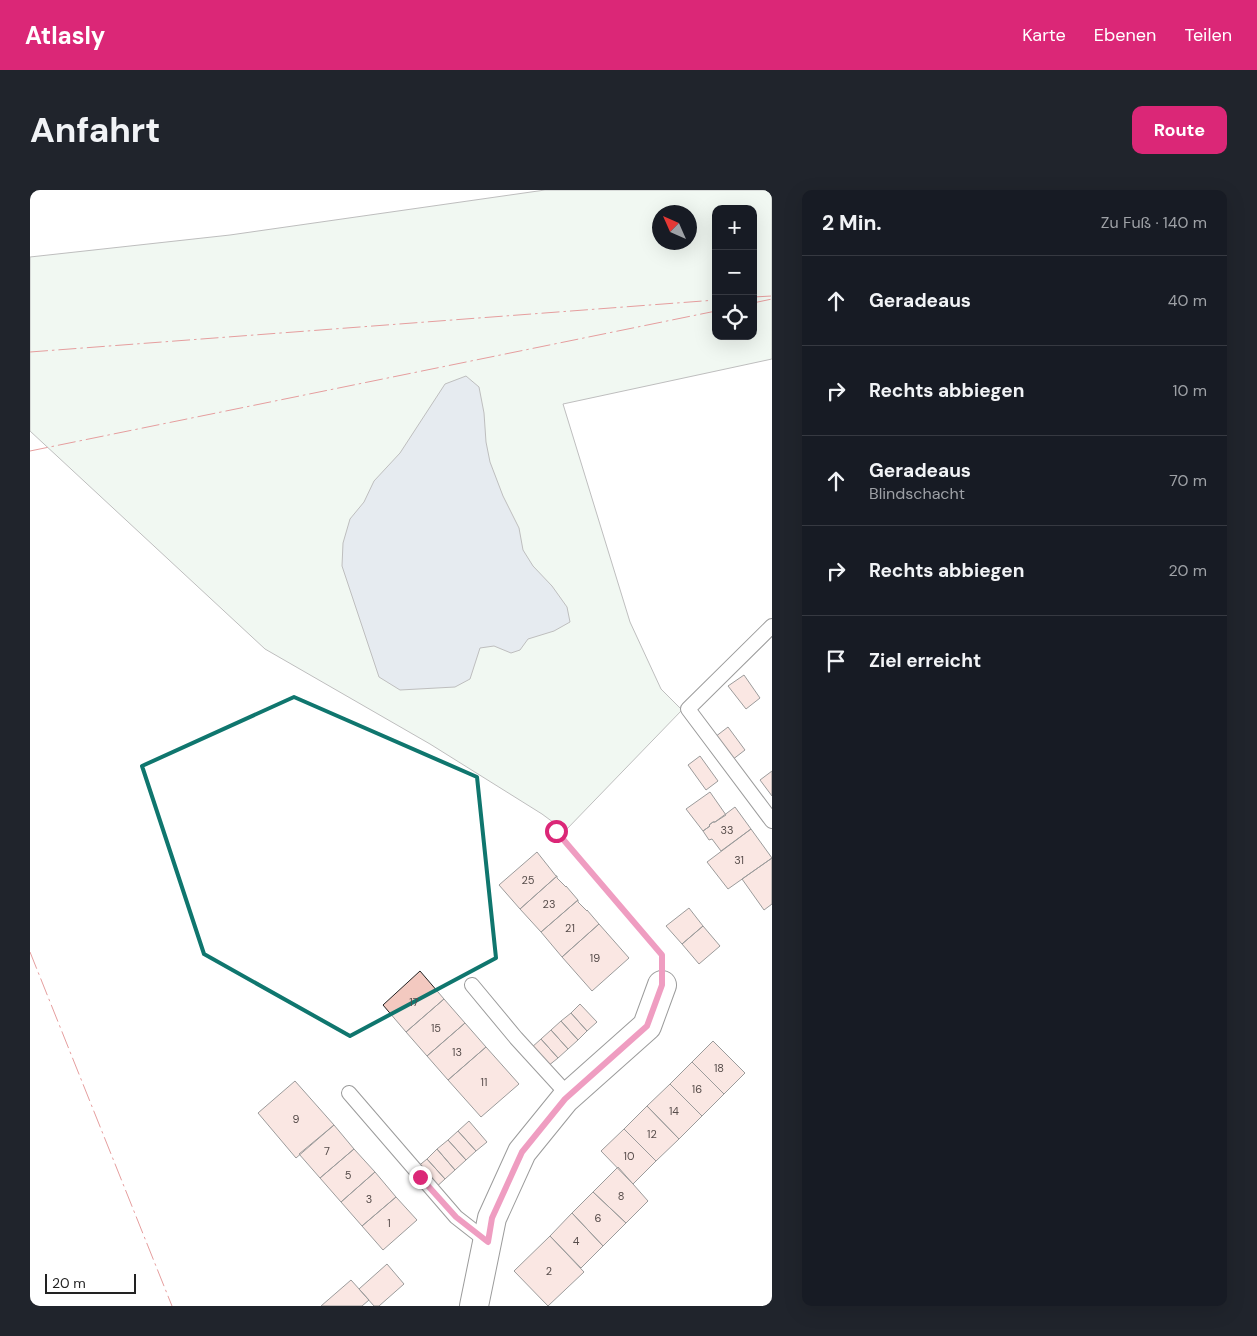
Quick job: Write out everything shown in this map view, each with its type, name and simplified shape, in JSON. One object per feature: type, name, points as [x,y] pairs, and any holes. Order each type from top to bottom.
[{"type":"street","points":[[474,1306],[492,1218],[522,1152],[569,1096],[647,1026],[662,985]]},
{"type":"lane","points":[[772,626],[688,709],[772,821]]},
{"type":"lane","points":[[472,985],[516,1038],[569,1096]]},
{"type":"lane","points":[[349,1093],[456,1217],[488,1242]]},
{"type":"path","points":[[556,831],[662,955],[662,985]]},
{"type":"highlighted area","points":[[294,697],[477,777],[496,958],[350,1036],[204,954],[142,766]]},
{"type":"green space","points":[[545,190],[772,190],[772,359],[563,404],[630,622],[661,689],[682,710],[565,831],[542,814],[430,744],[265,649],[30,431],[30,257],[230,235]]},
{"type":"shaded area","points":[[466,376],[479,387],[490,462],[503,496],[519,528],[523,550],[533,566],[552,586],[567,607],[570,622],[554,631],[528,639],[520,650],[511,653],[494,646],[480,648],[470,679],[455,687],[400,690],[379,677],[342,566],[343,543],[350,519],[364,502],[374,481],[400,453],[445,384]]},
{"type":"building","points":[[744,675],[760,698],[746,709],[728,686]]},
{"type":"building","points":[[728,727],[745,750],[732,760],[715,737]]},
{"type":"building","points":[[700,756],[718,781],[706,790],[688,765]]},
{"type":"building","points":[[772,771],[772,796],[760,780]]},
{"type":"building","points":[[710,792],[726,815],[713,822],[703,831],[686,809]]},
{"type":"building","points":[[735,807],[751,829],[721,851],[712,839],[709,840],[703,831]]},
{"type":"building","points":[[751,829],[772,858],[728,889],[707,862]]},
{"type":"building","points":[[537,852],[557,876],[520,909],[499,885]]},
{"type":"building","points":[[772,858],[772,904],[764,910],[742,879]]},
{"type":"building","points":[[557,876],[578,900],[541,932],[520,909]]},
{"type":"building","points":[[578,900],[599,924],[562,957],[541,932]]},
{"type":"building","points":[[689,908],[703,926],[682,944],[666,926]]},
{"type":"building","points":[[599,924],[629,958],[592,991],[562,957]]},
{"type":"building","points":[[703,926],[720,946],[699,964],[682,944]]},
{"type":"building","points":[[420,971],[444,999],[406,1032],[383,1005]]},
{"type":"building","points":[[444,999],[465,1023],[427,1056],[406,1032]]},
{"type":"building","points":[[580,1004],[597,1022],[587,1031],[571,1013]]},
{"type":"building","points":[[571,1013],[587,1031],[578,1040],[561,1021]]},
{"type":"building","points":[[561,1021],[578,1040],[568,1049],[551,1030]]},
{"type":"building","points":[[465,1023],[486,1047],[448,1080],[427,1056]]},
{"type":"building","points":[[551,1030],[568,1049],[558,1058],[541,1039]]},
{"type":"building","points":[[541,1039],[558,1058],[548,1066],[531,1048]]},
{"type":"building","points":[[713,1041],[745,1073],[724,1094],[692,1062]]},
{"type":"building","points":[[486,1047],[519,1084],[481,1117],[448,1080]]},
{"type":"building","points":[[692,1062],[724,1094],[702,1116],[670,1084]]},
{"type":"building","points":[[295,1081],[334,1125],[296,1158],[258,1113]]},
{"type":"building","points":[[670,1084],[702,1116],[679,1139],[647,1106]]},
{"type":"building","points":[[647,1106],[679,1139],[656,1161],[624,1129]]},
{"type":"building","points":[[469,1121],[487,1142],[476,1151],[458,1131]]},
{"type":"building","points":[[334,1125],[354,1149],[320,1178],[299,1154]]},
{"type":"building","points":[[624,1129],[656,1161],[633,1184],[601,1151]]},
{"type":"building","points":[[458,1131],[476,1151],[466,1160],[448,1140]]},
{"type":"building","points":[[448,1140],[466,1160],[455,1170],[437,1149]]},
{"type":"building","points":[[354,1149],[375,1172],[341,1202],[320,1178]]},
{"type":"building","points":[[437,1149],[455,1170],[445,1179],[427,1159]]},
{"type":"building","points":[[427,1159],[445,1179],[434,1189],[416,1168]]},
{"type":"building","points":[[618,1167],[648,1201],[626,1223],[593,1192]]},
{"type":"building","points":[[375,1172],[396,1197],[362,1226],[341,1202]]},
{"type":"building","points":[[593,1192],[626,1223],[603,1246],[572,1213]]},
{"type":"building","points":[[396,1197],[417,1220],[383,1250],[362,1226]]},
{"type":"building","points":[[572,1213],[603,1246],[581,1268],[550,1236]]},
{"type":"building","points":[[550,1236],[584,1272],[548,1306],[514,1271]]},
{"type":"building","points":[[387,1264],[404,1284],[379,1306],[374,1306],[359,1289]]},
{"type":"building","points":[[351,1280],[369,1300],[362,1306],[321,1306]]},
{"type":"power","points":[[757,297],[772,296]]},
{"type":"power","points":[[757,302],[772,299]]},
{"type":"power","points":[[30,352],[712,300]]},
{"type":"power","points":[[30,451],[712,312]]},
{"type":"power","points":[[30,952],[172,1306]]},
{"type":"route","points":[[420,1177],[456,1217],[488,1242],[492,1218],[522,1152],[565,1099],[647,1026],[662,985],[662,955],[556,831]]}]
